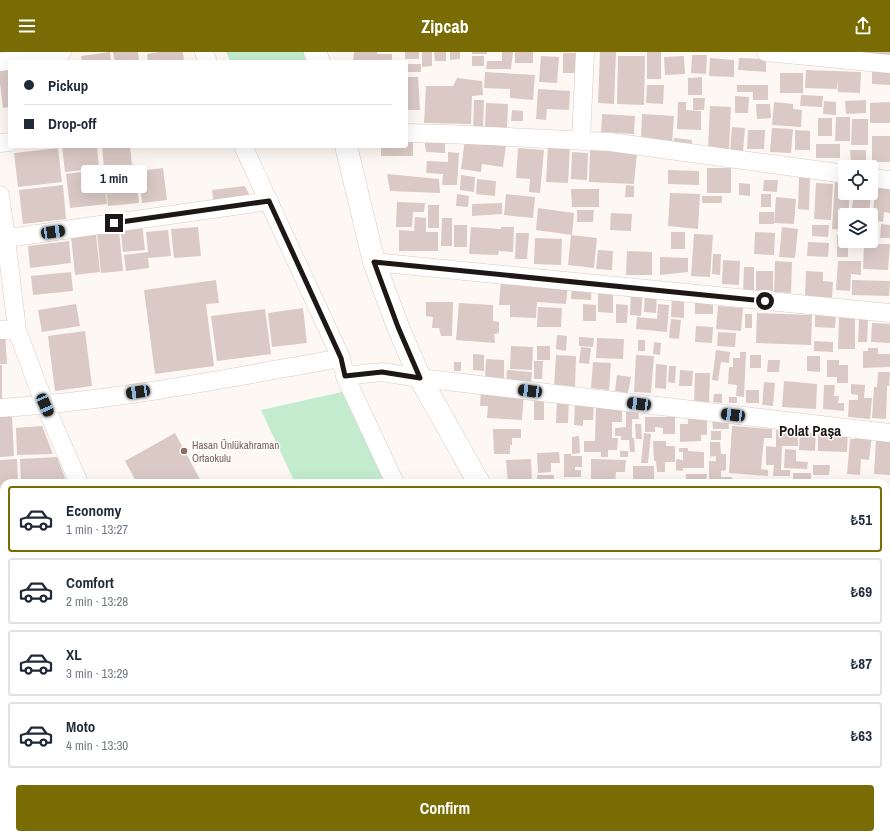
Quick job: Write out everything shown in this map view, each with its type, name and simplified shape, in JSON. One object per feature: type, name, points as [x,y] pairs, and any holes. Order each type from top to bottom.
[{"type":"street","points":[[12,60],[62,52]]},
{"type":"street","points":[[581,141],[585,52]]},
{"type":"street","points":[[766,52],[890,64]]},
{"type":"street","points":[[408,133],[610,142],[838,173]]},
{"type":"street","points":[[244,148],[341,358],[345,376],[393,479]]},
{"type":"street","points":[[346,148],[374,262],[398,327],[420,378],[477,479]]},
{"type":"street","points":[[878,179],[890,180]]},
{"type":"street","points":[[0,195],[8,330],[45,405],[78,479]]},
{"type":"street","points":[[3,239],[269,201]]},
{"type":"street","points":[[374,262],[890,313]]},
{"type":"street","points":[[0,408],[45,405],[185,386],[341,358]]},
{"type":"street","points":[[345,376],[382,372],[420,378],[890,433]]},
{"type":"green space","points":[[226,52],[307,52],[309,60],[230,60]]},
{"type":"green space","points":[[342,392],[383,479],[293,479],[261,410]]},
{"type":"building","points":[[110,52],[111,60],[82,60],[81,56]]},
{"type":"building","points":[[113,52],[138,52],[139,60],[115,60]]},
{"type":"building","points":[[159,52],[183,52],[184,60],[148,60],[147,54]]},
{"type":"building","points":[[354,52],[377,52],[377,54],[392,54],[392,60],[353,60]]},
{"type":"building","points":[[405,52],[419,52],[419,59],[405,59]]},
{"type":"building","points":[[422,52],[432,52],[432,66],[422,67]]},
{"type":"building","points":[[434,52],[446,52],[446,61],[435,61]]},
{"type":"building","points":[[450,52],[460,52],[460,59],[450,60]]},
{"type":"building","points":[[472,52],[487,52],[487,54],[472,54]]},
{"type":"building","points":[[502,52],[513,52],[511,69],[486,69],[487,61],[502,61]]},
{"type":"building","points":[[515,52],[533,52],[533,63],[515,63]]},
{"type":"building","points":[[600,52],[616,52],[614,104],[598,103]]},
{"type":"building","points":[[647,52],[661,52],[661,79],[647,79]]},
{"type":"building","points":[[867,52],[890,52],[890,56],[867,55]]},
{"type":"building","points":[[563,53],[578,53],[578,73],[563,73]]},
{"type":"building","points":[[692,55],[707,55],[706,74],[691,73]]},
{"type":"building","points":[[472,56],[484,56],[484,66],[472,66]]},
{"type":"building","points":[[541,56],[559,57],[557,83],[539,82]]},
{"type":"building","points":[[618,56],[645,56],[644,105],[617,104]]},
{"type":"building","points":[[684,56],[685,74],[665,75],[664,57]]},
{"type":"building","points":[[710,58],[734,60],[734,77],[709,76]]},
{"type":"building","points":[[739,58],[766,59],[766,72],[738,70]]},
{"type":"building","points":[[408,64],[421,64],[421,72],[408,72]]},
{"type":"building","points":[[872,68],[890,69],[890,85],[872,84]]},
{"type":"building","points":[[8,70],[8,107],[3,108],[0,71]]},
{"type":"building","points":[[806,70],[861,72],[860,93],[838,92],[838,79],[837,89],[805,88]]},
{"type":"building","points":[[485,72],[535,75],[533,100],[510,98],[510,89],[484,88]]},
{"type":"building","points":[[780,73],[803,73],[803,93],[780,93]]},
{"type":"building","points":[[408,77],[418,77],[420,110],[408,110]]},
{"type":"building","points":[[702,77],[702,95],[688,95],[688,78]]},
{"type":"building","points":[[457,78],[482,81],[483,95],[472,96],[471,124],[424,123],[426,86],[453,86]]},
{"type":"building","points":[[647,85],[664,85],[663,104],[646,103]]},
{"type":"building","points":[[737,85],[768,85],[768,100],[753,100],[753,92],[737,92]]},
{"type":"building","points":[[538,89],[570,91],[569,110],[547,109],[546,120],[536,119]]},
{"type":"building","points":[[801,95],[823,96],[822,107],[800,106]]},
{"type":"building","points":[[735,96],[749,97],[748,113],[735,113]]},
{"type":"building","points":[[693,98],[705,98],[704,110],[693,110]]},
{"type":"building","points":[[474,100],[484,100],[483,130],[473,129]]},
{"type":"building","points":[[866,100],[866,113],[846,114],[845,101]]},
{"type":"building","points":[[824,101],[836,102],[836,115],[823,114]]},
{"type":"building","points":[[678,102],[686,102],[686,110],[701,111],[701,130],[677,129]]},
{"type":"building","points":[[774,102],[793,104],[793,109],[802,110],[801,127],[772,125]]},
{"type":"building","points":[[890,102],[890,123],[870,123],[870,103]]},
{"type":"building","points":[[486,103],[508,104],[507,128],[485,127]]},
{"type":"building","points":[[756,104],[770,104],[771,118],[757,119]]},
{"type":"building","points":[[710,106],[731,107],[729,150],[708,149]]},
{"type":"building","points":[[512,110],[523,111],[523,121],[511,121]]},
{"type":"building","points":[[602,114],[635,116],[634,134],[601,132]]},
{"type":"building","points":[[642,114],[674,116],[672,143],[641,141]]},
{"type":"building","points":[[836,117],[850,117],[850,141],[835,141]]},
{"type":"building","points":[[818,118],[832,118],[832,136],[818,136]]},
{"type":"building","points":[[852,119],[868,119],[868,145],[851,145]]},
{"type":"building","points":[[732,127],[745,128],[743,152],[730,151]]},
{"type":"building","points":[[772,128],[793,129],[791,153],[770,152]]},
{"type":"building","points":[[748,130],[765,130],[764,149],[747,149]]},
{"type":"building","points":[[795,130],[810,131],[810,150],[795,150]]},
{"type":"building","points":[[872,136],[890,136],[890,162],[878,162],[878,160],[872,160]]},
{"type":"building","points":[[674,138],[692,140],[691,150],[673,149]]},
{"type":"building","points":[[424,139],[445,139],[445,153],[426,152]]},
{"type":"building","points":[[465,139],[506,145],[503,167],[482,164],[481,172],[461,169]]},
{"type":"building","points":[[408,140],[413,140],[413,156],[381,156],[381,148],[408,148]]},
{"type":"building","points":[[816,144],[840,144],[840,158],[816,158]]},
{"type":"building","points":[[548,146],[570,147],[568,183],[546,182]]},
{"type":"building","points":[[58,148],[62,182],[18,187],[14,153]]},
{"type":"building","points":[[62,148],[97,148],[99,168],[65,172]]},
{"type":"building","points":[[102,148],[130,148],[132,165],[104,168]]},
{"type":"building","points":[[518,148],[544,150],[540,193],[529,192],[530,179],[516,178]]},
{"type":"building","points":[[590,150],[637,152],[634,184],[589,182]]},
{"type":"building","points":[[850,150],[866,150],[866,160],[851,160]]},
{"type":"building","points":[[448,152],[459,153],[457,185],[442,185],[443,174],[426,173],[427,161],[448,162]]},
{"type":"building","points":[[572,152],[588,153],[587,180],[571,179]]},
{"type":"building","points":[[135,167],[139,203],[108,206],[104,171]]},
{"type":"building","points":[[163,168],[167,200],[142,203],[139,171]]},
{"type":"building","points":[[707,168],[731,168],[731,193],[707,193]]},
{"type":"building","points":[[103,169],[107,204],[70,208],[66,174]]},
{"type":"building","points":[[668,170],[699,171],[699,185],[668,184]]},
{"type":"building","points":[[387,174],[439,179],[440,193],[390,191]]},
{"type":"building","points":[[461,175],[475,177],[474,192],[460,190]]},
{"type":"building","points":[[799,176],[810,177],[809,210],[798,209]]},
{"type":"building","points":[[477,179],[496,181],[495,196],[476,194]]},
{"type":"building","points":[[835,179],[838,179],[838,200],[849,200],[849,208],[838,208],[838,229],[832,229]]},
{"type":"building","points":[[764,180],[778,180],[777,192],[763,191]]},
{"type":"building","points":[[739,183],[750,184],[750,196],[739,195]]},
{"type":"building","points":[[816,183],[833,184],[831,220],[814,219]]},
{"type":"building","points":[[878,184],[890,185],[890,213],[884,212],[883,222],[878,221],[878,208],[873,208],[874,200],[878,200]]},
{"type":"building","points":[[63,185],[66,219],[23,224],[19,190]]},
{"type":"building","points":[[626,185],[634,186],[634,197],[625,197]]},
{"type":"building","points":[[245,186],[257,210],[215,214],[212,190]]},
{"type":"building","points":[[571,189],[599,189],[599,207],[572,207]]},
{"type":"building","points":[[670,193],[700,194],[698,229],[668,226]]},
{"type":"building","points":[[457,194],[469,196],[468,207],[456,206]]},
{"type":"building","points":[[506,194],[535,197],[533,218],[504,215]]},
{"type":"building","points":[[761,194],[771,194],[771,207],[761,207]]},
{"type":"building","points":[[702,196],[722,196],[722,203],[702,203]]},
{"type":"building","points":[[776,197],[796,199],[794,224],[774,223]]},
{"type":"building","points":[[853,200],[870,200],[870,208],[852,208]]},
{"type":"building","points":[[397,202],[425,203],[424,212],[413,212],[412,227],[396,227]]},
{"type":"building","points":[[502,203],[502,214],[472,216],[472,204]]},
{"type":"building","points":[[428,205],[439,205],[439,228],[428,228]]},
{"type":"building","points":[[538,208],[574,213],[572,235],[536,230]]},
{"type":"building","points":[[577,210],[594,210],[593,222],[577,222]]},
{"type":"building","points":[[759,212],[774,212],[774,224],[759,224]]},
{"type":"building","points":[[611,213],[632,214],[631,231],[610,230]]},
{"type":"building","points":[[415,217],[426,218],[426,232],[438,232],[438,251],[399,251],[399,230],[414,231]]},
{"type":"building","points":[[442,218],[452,218],[452,246],[441,246]]},
{"type":"building","points":[[142,223],[145,250],[123,252],[120,225]]},
{"type":"building","points":[[881,224],[890,225],[890,238],[880,238]]},
{"type":"building","points":[[454,225],[467,225],[467,247],[454,247]]},
{"type":"building","points":[[812,225],[829,225],[828,237],[812,236]]},
{"type":"building","points":[[198,227],[201,256],[174,258],[171,229]]},
{"type":"building","points":[[471,227],[501,229],[501,227],[514,227],[513,252],[499,251],[498,255],[469,254]]},
{"type":"building","points":[[782,227],[798,229],[795,258],[779,257]]},
{"type":"building","points":[[168,230],[171,256],[148,258],[149,268],[126,271],[124,255],[148,252],[146,232]]},
{"type":"building","points":[[119,231],[123,271],[101,273],[97,233]]},
{"type":"building","points":[[671,232],[685,232],[685,249],[671,249]]},
{"type":"building","points":[[755,232],[775,233],[774,255],[754,254]]},
{"type":"building","points":[[516,233],[529,233],[527,259],[515,259]]},
{"type":"building","points":[[96,234],[100,272],[75,275],[71,236]]},
{"type":"building","points":[[694,234],[713,235],[710,277],[691,276]]},
{"type":"building","points":[[571,235],[597,238],[594,268],[568,265]]},
{"type":"building","points":[[838,235],[838,248],[848,248],[848,257],[837,257]]},
{"type":"building","points":[[535,238],[562,239],[561,265],[534,264]]},
{"type":"building","points":[[69,241],[71,263],[30,268],[28,246]]},
{"type":"building","points":[[808,242],[829,243],[828,257],[807,256]]},
{"type":"building","points":[[878,244],[890,244],[888,270],[863,269],[864,248],[878,248]]},
{"type":"building","points":[[598,250],[613,251],[612,270],[596,269]]},
{"type":"building","points":[[627,251],[652,252],[652,275],[626,275]]},
{"type":"building","points":[[713,254],[721,254],[720,275],[712,274]]},
{"type":"building","points":[[660,257],[688,258],[688,272],[660,275]]},
{"type":"building","points":[[723,260],[740,261],[739,285],[722,284]]},
{"type":"building","points":[[775,261],[792,262],[791,293],[774,292]]},
{"type":"building","points":[[838,261],[861,261],[861,275],[851,274],[850,291],[836,290]]},
{"type":"building","points":[[744,267],[754,267],[754,294],[743,294]]},
{"type":"building","points":[[756,271],[773,271],[773,291],[756,290]]},
{"type":"building","points":[[806,271],[823,272],[823,281],[833,282],[832,298],[805,297]]},
{"type":"building","points":[[71,272],[73,291],[33,295],[31,276]]},
{"type":"building","points":[[216,280],[219,303],[206,304],[214,366],[155,374],[144,290]]},
{"type":"building","points":[[501,280],[568,283],[566,304],[537,302],[536,318],[510,317],[510,305],[499,305]]},
{"type":"building","points":[[852,280],[890,281],[889,296],[852,295]]},
{"type":"building","points":[[572,284],[592,285],[591,300],[571,299]]},
{"type":"building","points":[[598,290],[613,290],[613,313],[598,312]]},
{"type":"building","points":[[631,290],[643,290],[641,316],[630,315]]},
{"type":"building","points":[[645,291],[657,293],[656,313],[644,312]]},
{"type":"building","points":[[672,294],[684,294],[684,318],[671,317]]},
{"type":"building","points":[[713,301],[713,314],[695,314],[695,302]]},
{"type":"building","points":[[426,302],[453,302],[452,336],[441,336],[439,328],[432,328],[433,317],[426,316]]},
{"type":"building","points":[[459,303],[493,305],[493,321],[499,322],[499,333],[494,334],[495,343],[456,340]]},
{"type":"building","points":[[76,304],[80,326],[42,332],[38,310]]},
{"type":"building","points":[[583,304],[596,305],[596,321],[583,321]]},
{"type":"building","points":[[616,304],[628,305],[627,323],[616,323]]},
{"type":"building","points":[[658,304],[669,305],[667,332],[636,329],[637,317],[657,319]]},
{"type":"building","points":[[718,306],[743,308],[741,331],[716,329]]},
{"type":"building","points":[[538,307],[562,308],[561,327],[537,327]]},
{"type":"building","points":[[303,308],[307,343],[272,347],[268,313]]},
{"type":"building","points":[[265,309],[271,354],[217,361],[211,316]]},
{"type":"building","points":[[815,312],[836,313],[835,328],[815,327]]},
{"type":"building","points":[[757,313],[812,315],[811,345],[756,343]]},
{"type":"building","points":[[745,314],[752,314],[752,328],[745,328]]},
{"type":"building","points":[[839,317],[855,318],[855,349],[838,349]]},
{"type":"building","points":[[859,318],[868,319],[867,342],[858,342]]},
{"type":"building","points":[[671,319],[681,320],[679,339],[669,338]]},
{"type":"building","points":[[872,323],[890,324],[890,343],[871,342]]},
{"type":"building","points":[[696,326],[713,327],[712,343],[695,342]]},
{"type":"building","points":[[85,331],[92,386],[55,391],[48,336]]},
{"type":"building","points":[[718,332],[736,333],[735,347],[717,346]]},
{"type":"building","points":[[0,333],[5,333],[7,364],[0,364]]},
{"type":"building","points":[[557,335],[567,336],[566,351],[556,349]]},
{"type":"building","points":[[579,337],[594,338],[593,347],[579,346]]},
{"type":"building","points":[[597,338],[624,339],[623,359],[596,358]]},
{"type":"building","points":[[638,340],[645,340],[645,351],[638,351]]},
{"type":"building","points":[[814,341],[833,342],[833,352],[814,351]]},
{"type":"building","points":[[654,342],[661,343],[660,355],[653,354]]},
{"type":"building","points":[[511,346],[533,347],[532,370],[510,369]]},
{"type":"building","points":[[537,346],[550,346],[550,360],[537,360]]},
{"type":"building","points":[[581,347],[591,348],[589,364],[579,363]]},
{"type":"building","points":[[868,348],[878,348],[878,354],[890,354],[890,367],[863,368],[863,351],[868,351]]},
{"type":"building","points":[[716,350],[730,352],[729,363],[721,362],[718,381],[712,380]]},
{"type":"building","points":[[740,352],[746,352],[744,397],[736,396],[737,385],[728,384],[729,367],[733,367],[733,358],[740,358]]},
{"type":"building","points":[[473,354],[484,355],[484,371],[473,370]]},
{"type":"building","points":[[556,355],[576,356],[575,388],[554,387]]},
{"type":"building","points":[[636,355],[654,356],[651,393],[634,392]]},
{"type":"building","points":[[750,355],[761,355],[761,368],[750,368]]},
{"type":"building","points":[[807,356],[820,356],[820,372],[807,371]]},
{"type":"building","points":[[486,359],[504,360],[504,379],[485,378]]},
{"type":"building","points":[[768,360],[780,360],[779,372],[767,372]]},
{"type":"building","points":[[827,360],[839,360],[839,365],[848,365],[848,383],[837,383],[837,377],[827,377]]},
{"type":"building","points":[[534,361],[543,361],[542,379],[534,379]]},
{"type":"building","points":[[454,362],[461,362],[461,371],[454,371]]},
{"type":"building","points":[[593,362],[611,363],[609,390],[591,388]]},
{"type":"building","points":[[656,364],[667,365],[666,389],[655,388]]},
{"type":"building","points":[[0,365],[2,365],[2,399],[0,399]]},
{"type":"building","points":[[669,366],[676,366],[675,383],[668,382]]},
{"type":"building","points":[[507,370],[532,372],[531,383],[506,381]]},
{"type":"building","points":[[680,370],[693,371],[692,386],[679,386]]},
{"type":"building","points":[[878,372],[890,372],[889,386],[887,386],[886,419],[872,418],[874,387],[877,387]]},
{"type":"building","points":[[695,373],[710,373],[709,405],[694,405]]},
{"type":"building","points":[[617,375],[631,377],[628,393],[615,391]]},
{"type":"building","points":[[784,381],[817,384],[816,409],[782,407]]},
{"type":"building","points":[[764,382],[775,383],[773,406],[762,405]]},
{"type":"building","points":[[851,384],[865,385],[864,398],[872,398],[870,419],[848,417],[849,400],[858,400],[858,395],[851,394]]},
{"type":"building","points":[[824,385],[835,385],[834,396],[839,396],[838,403],[844,403],[844,411],[823,409]]},
{"type":"building","points":[[746,390],[759,390],[759,403],[746,403]]},
{"type":"building","points":[[481,391],[524,393],[522,420],[487,418],[488,406],[480,406]]},
{"type":"building","points":[[714,394],[722,394],[722,403],[713,402]]},
{"type":"building","points":[[534,395],[544,395],[544,420],[534,420]]},
{"type":"building","points":[[729,397],[737,397],[737,403],[729,403]]},
{"type":"building","points":[[557,398],[569,399],[568,423],[556,423]]},
{"type":"building","points":[[575,403],[594,404],[593,420],[583,420],[583,426],[574,425]]},
{"type":"building","points":[[596,405],[622,406],[622,422],[612,422],[612,438],[618,438],[617,450],[608,450],[608,457],[601,457],[601,452],[584,452],[584,441],[595,441]]},
{"type":"building","points":[[638,409],[639,419],[632,419],[632,438],[634,438],[635,452],[630,452],[629,440],[621,440],[621,436],[615,436],[615,428],[626,427],[626,410]]},
{"type":"building","points":[[688,414],[707,414],[707,435],[701,435],[701,441],[680,442],[680,424],[688,424]]},
{"type":"building","points":[[0,416],[12,416],[14,456],[0,457]]},
{"type":"building","points":[[645,417],[675,417],[675,434],[663,434],[663,428],[655,427],[655,432],[645,432]]},
{"type":"building","points":[[712,419],[728,419],[729,429],[713,429]]},
{"type":"building","points":[[635,424],[641,424],[642,439],[636,439]]},
{"type":"building","points":[[42,426],[53,454],[17,455],[16,428]]},
{"type":"building","points":[[732,426],[772,429],[772,438],[764,438],[761,469],[768,470],[768,476],[729,473]]},
{"type":"building","points":[[493,429],[521,429],[521,438],[512,438],[510,454],[494,454]]},
{"type":"building","points":[[818,429],[848,430],[847,452],[818,451]]},
{"type":"building","points":[[776,430],[798,431],[798,446],[782,446],[781,470],[790,470],[790,476],[773,476],[774,465],[766,465],[766,446],[776,447]]},
{"type":"building","points":[[800,430],[816,431],[815,451],[799,450]]},
{"type":"building","points":[[711,431],[721,431],[721,440],[711,440]]},
{"type":"building","points":[[175,433],[200,479],[135,479],[125,461]]},
{"type":"building","points":[[644,433],[651,434],[648,463],[641,463]]},
{"type":"building","points":[[856,433],[872,435],[869,460],[861,459],[860,475],[847,474],[850,439],[855,439]]},
{"type":"building","points":[[579,436],[580,453],[572,454],[572,437]]},
{"type":"building","points":[[876,440],[890,441],[890,475],[874,474]]},
{"type":"building","points":[[653,441],[666,441],[666,446],[675,446],[675,462],[665,462],[665,472],[657,472],[656,461],[654,461]]},
{"type":"building","points":[[710,442],[720,442],[721,454],[726,454],[726,470],[721,471],[721,477],[732,477],[732,479],[709,479],[709,461],[716,461],[716,456],[710,457]]},
{"type":"building","points":[[679,448],[688,448],[688,451],[704,452],[704,468],[683,468],[683,471],[676,470],[676,459],[683,460],[683,452],[679,452]]},
{"type":"building","points":[[785,449],[796,450],[796,461],[808,462],[807,469],[784,468]]},
{"type":"building","points":[[620,451],[628,451],[628,457],[620,457]]},
{"type":"building","points":[[559,452],[560,463],[551,463],[551,472],[538,473],[537,453]]},
{"type":"building","points":[[564,454],[572,454],[571,456],[582,456],[582,467],[575,467],[575,470],[581,470],[581,477],[564,477]]},
{"type":"building","points":[[57,457],[65,479],[21,479],[20,459]]},
{"type":"building","points":[[17,459],[18,479],[0,479],[0,460]]},
{"type":"building","points":[[531,459],[532,479],[508,479],[506,460]]},
{"type":"building","points":[[591,459],[626,460],[625,472],[616,472],[615,479],[591,479]]},
{"type":"building","points":[[813,465],[830,465],[829,475],[813,475]]},
{"type":"building","points":[[633,466],[654,466],[654,479],[633,479]]},
{"type":"building","points":[[793,473],[811,473],[811,479],[793,479]]},
{"type":"building","points":[[686,474],[707,474],[706,479],[686,479]]},
{"type":"building","points":[[537,475],[554,475],[554,479],[537,479]]},
{"type":"place","name":"Hasan Ünlükahraman Ortaokulu","points":[[184,451]]},
{"type":"district","name":"Polat Paşa","points":[[810,431]]},
{"type":"route","points":[[114,223],[269,201],[341,358],[345,376],[382,372],[420,378],[398,327],[374,262],[765,301]]}]
